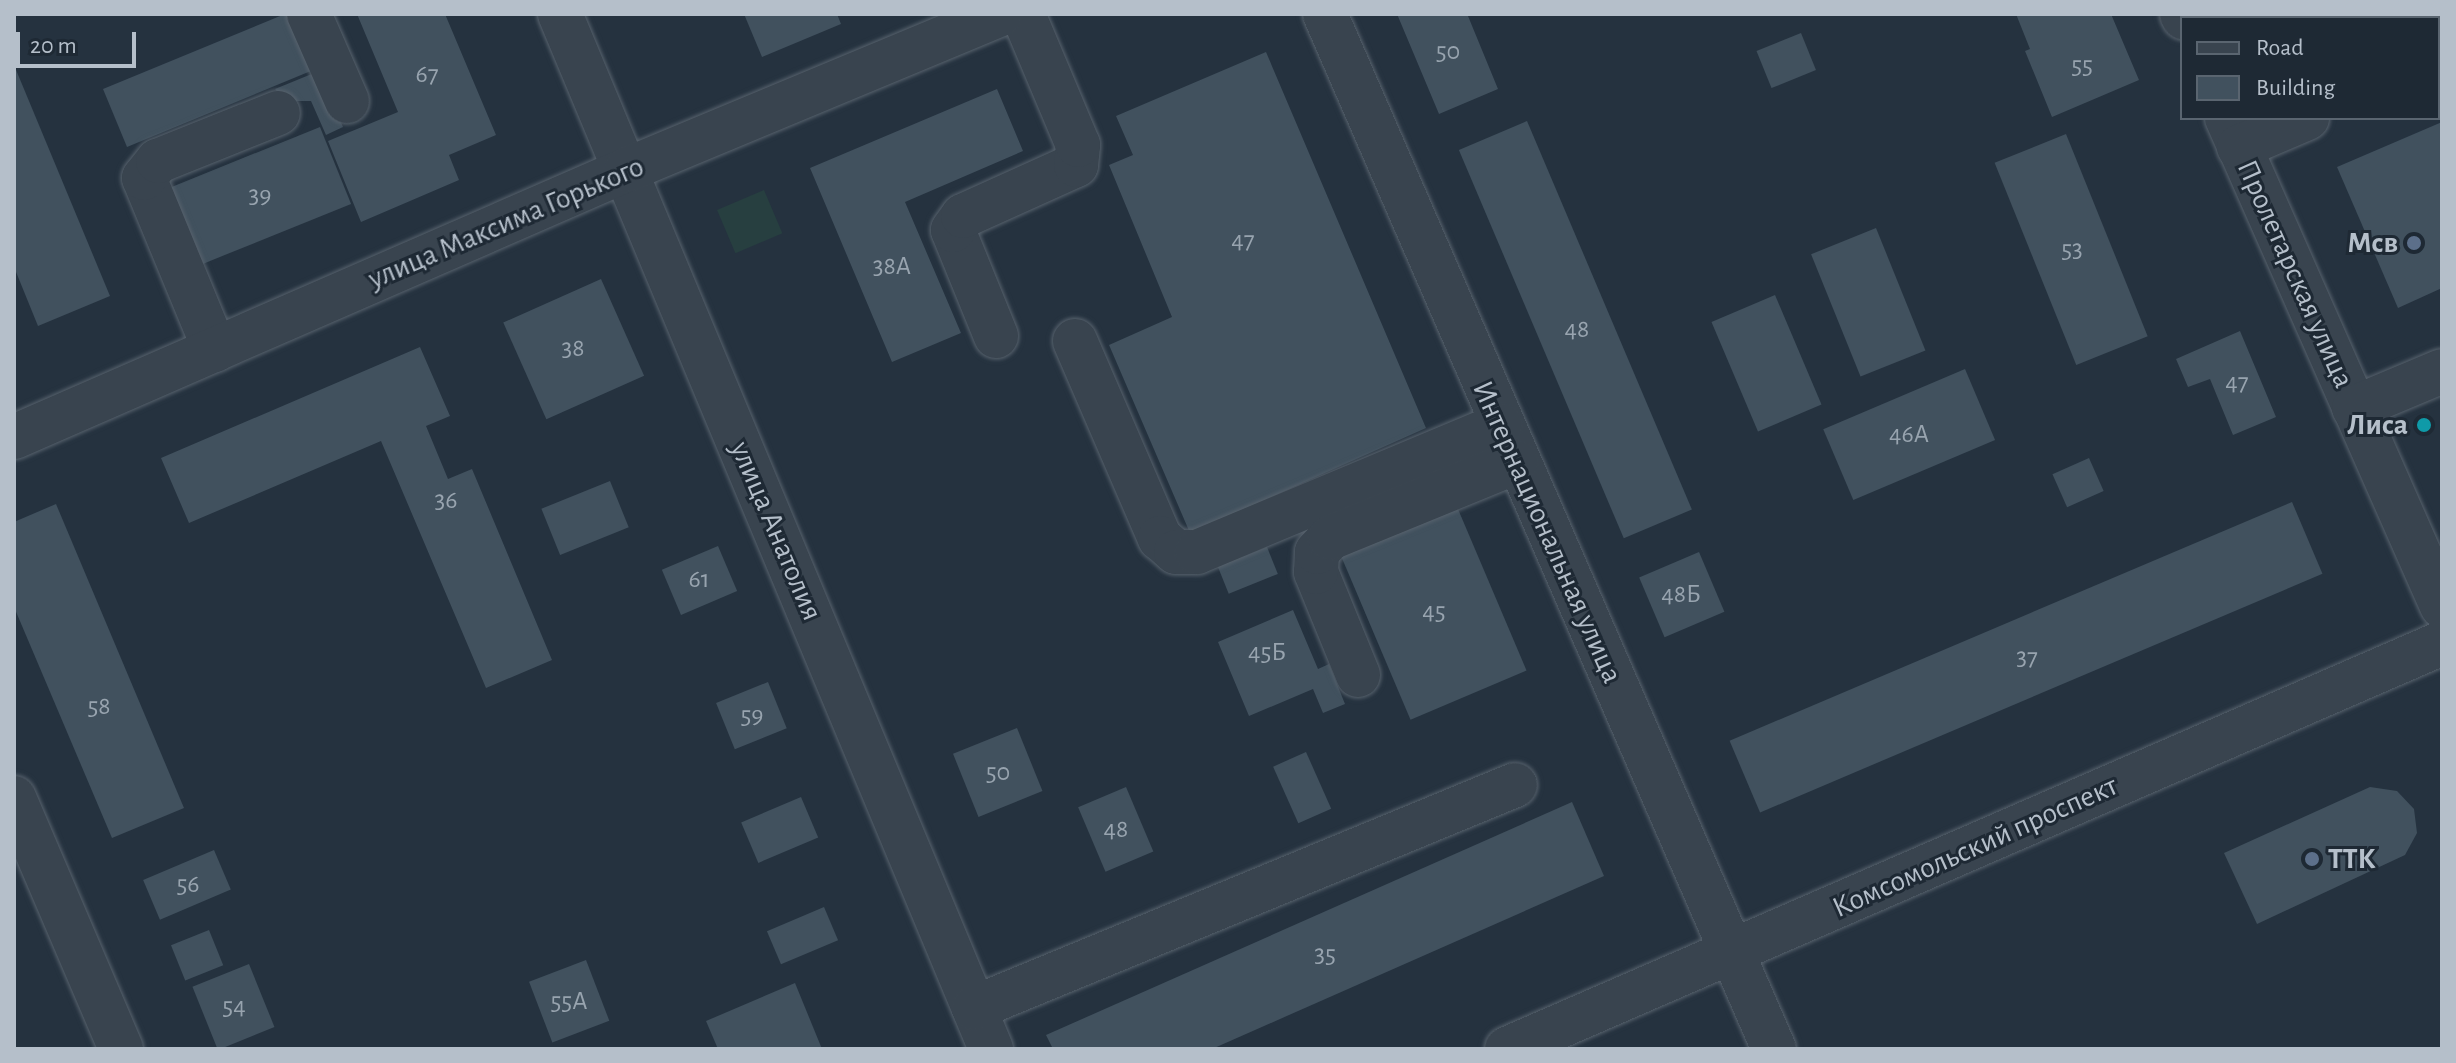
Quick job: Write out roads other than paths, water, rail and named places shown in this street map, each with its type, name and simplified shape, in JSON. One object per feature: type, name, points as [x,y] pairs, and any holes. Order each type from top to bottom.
[{"type":"street","points":[[309,14],[347,101]]},
{"type":"street","name":"улица Анатолия","points":[[560,14],[991,1049]]},
{"type":"street","name":"улица Максима Горького","points":[[14,437],[626,170],[1000,14]]},
{"type":"street","points":[[996,336],[953,230],[963,216],[1076,165],[1078,145],[1023,14]]},
{"type":"street","name":"Интернациональная улица","points":[[1325,14],[1508,444],[1774,1049]]},
{"type":"street","points":[[215,350],[144,178],[158,161],[278,113]]},
{"type":"street","points":[[2233,133],[2297,120]]},
{"type":"street","name":"Пролетарская улица","points":[[2233,133],[2442,606]]},
{"type":"street","points":[[1075,341],[1160,538],[1176,552],[1197,552],[1508,444]]},
{"type":"street","points":[[2354,408],[2442,371]]},
{"type":"street","points":[[1358,675],[1316,572],[1317,552],[1330,538],[1508,444]]},
{"type":"street","name":"Комсомольский проспект","points":[[1507,1049],[2442,643]]},
{"type":"street","points":[[974,1008],[1515,785]]},
{"type":"street","points":[[14,798],[121,1049]]},
{"type":"place","name":"Мсв","points":[[2414,243]]},
{"type":"place","name":"Лиса","points":[[2424,425]]},
{"type":"place","name":"ТТК","points":[[2312,859]]}]
